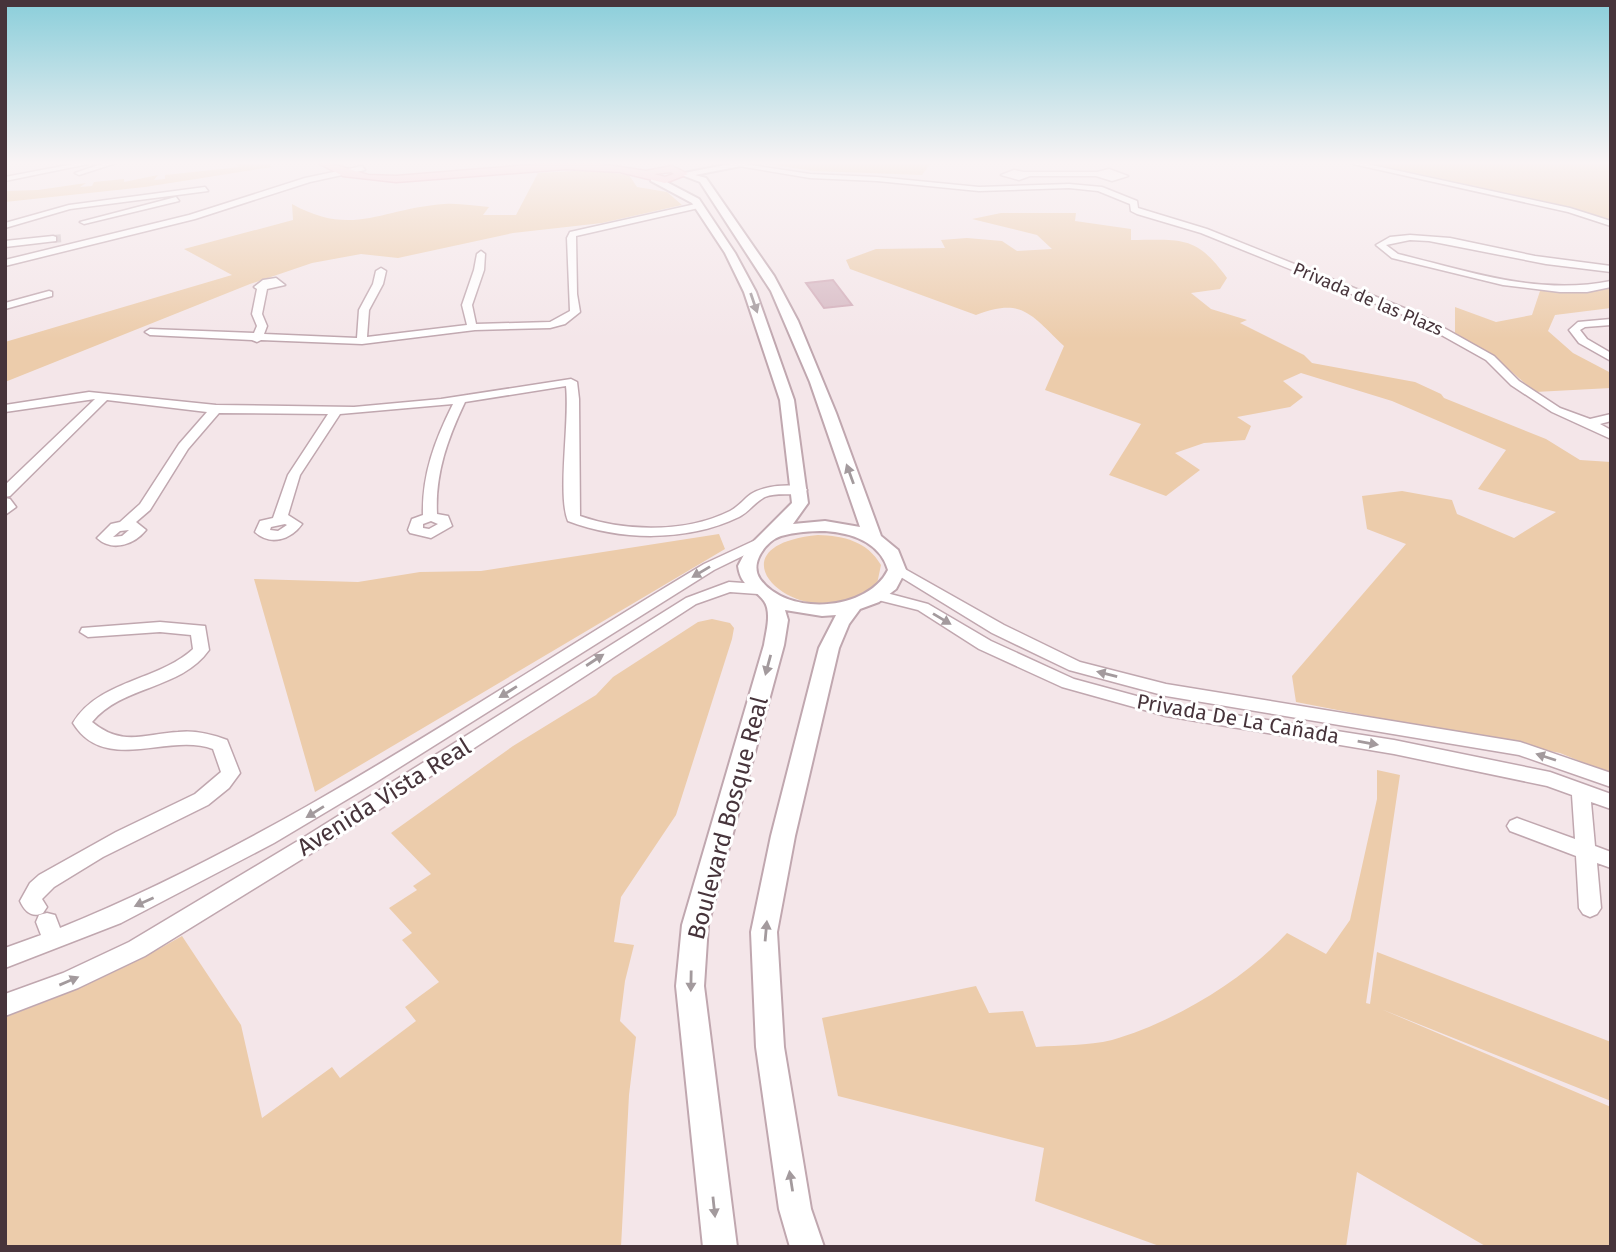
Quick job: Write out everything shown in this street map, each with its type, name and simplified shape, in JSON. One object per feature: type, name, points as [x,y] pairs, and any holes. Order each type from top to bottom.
[{"type":"street","points":[[6,245],[49,243],[107,234],[149,222]]},
{"type":"street","points":[[5,263],[170,222]]},
{"type":"street","points":[[150,332],[257,339],[362,341],[472,327],[550,325],[572,316],[575,312],[571,292],[576,257],[571,238],[573,234],[629,222]]},
{"type":"street","points":[[711,222],[740,270],[787,400],[800,490],[800,503],[794,516],[770,536],[751,553],[747,566],[765,594],[800,608],[823,611],[852,608],[879,597],[892,583],[896,568],[890,552],[873,538],[856,531],[825,526],[770,536]]},
{"type":"street","points":[[730,222],[762,267],[799,339],[873,538]]},
{"type":"street","name":"Privada de las Plazs","points":[[1182,222],[1188,224]]},
{"type":"street","name":"Privada de las Plazs","points":[[1185,222],[1426,321],[1490,358],[1515,383],[1556,410],[1611,435]]},
{"type":"street","points":[[1188,224],[1259,243],[1253,250]]},
{"type":"street","points":[[65,238],[107,234]]},
{"type":"street","points":[[1611,269],[1525,258],[1438,239],[1402,239],[1380,245],[1395,256],[1524,284],[1574,289],[1611,284]]},
{"type":"street","points":[[5,258],[49,243]]},
{"type":"street","points":[[472,327],[467,305],[480,270],[481,254]]},
{"type":"street","points":[[740,270],[762,267]]},
{"type":"street","points":[[362,341],[364,310],[378,284],[381,271]]},
{"type":"street","points":[[257,339],[262,326],[257,314],[262,288]]},
{"type":"street","points":[[5,306],[49,294]]},
{"type":"street","points":[[1608,355],[1583,341],[1574,330],[1582,324],[1611,322]]},
{"type":"street","points":[[5,408],[89,395],[216,409],[336,411],[461,399],[572,382],[575,400],[570,492],[573,518],[594,528],[648,530],[697,527],[736,514],[756,496],[781,489],[800,490]]},
{"type":"street","points":[[5,493],[105,396]]},
{"type":"street","points":[[430,517],[428,500],[433,460],[461,399]]},
{"type":"street","points":[[125,525],[145,507],[183,447],[216,409]]},
{"type":"street","points":[[280,519],[294,475],[336,411]]},
{"type":"street","points":[[1594,425],[1596,419],[1611,417]]},
{"type":"street","points":[[5,502],[9,507],[5,511]]},
{"type":"street","name":"Avenida Vista Real","points":[[5,958],[42,918],[206,874],[298,822],[687,580],[770,536]]},
{"type":"street","name":"Privada De La Cañada","points":[[896,568],[998,629],[1075,666],[1166,690],[1520,749],[1611,780]]},
{"type":"street","name":"Avenida Vista Real","points":[[5,1005],[70,981],[137,950],[348,820],[691,601],[729,587],[765,594]]},
{"type":"street","name":"Boulevard Bosque Real","points":[[720,1247],[690,986],[694,937],[774,645],[778,620],[765,594]]},
{"type":"street","name":"Privada De La Cañada","points":[[879,597],[923,607],[985,645],[1068,683],[1166,710],[1394,747],[1550,779],[1611,802]]},
{"type":"street","points":[[807,1247],[795,1209],[770,1047],[764,932],[783,836],[829,648],[840,622],[852,608]]},
{"type":"street","points":[[42,918],[34,890],[47,880],[120,838],[195,804],[221,787],[231,773],[221,745],[194,737],[127,746],[92,734],[82,723],[87,714],[117,696],[192,662],[201,650],[199,630],[160,627],[88,632]]},
{"type":"street","points":[[1581,791],[1590,908]]},
{"type":"street","points":[[1517,826],[1611,860]]},
{"type":"shaded area","points":[[284,222],[605,222],[513,233],[398,258],[361,254],[312,263],[250,284],[5,382],[5,342],[232,275],[184,249]]},
{"type":"shaded area","points":[[986,222],[1085,222],[1131,229],[1131,240],[1186,243],[1206,254],[1227,278],[1220,289],[1191,293],[1211,309],[1247,320],[1240,323],[1304,355],[1312,363],[1415,382],[1444,398],[1546,439],[1580,460],[1611,462],[1611,774],[1560,753],[1296,702],[1292,676],[1406,544],[1367,529],[1362,496],[1402,491],[1452,500],[1457,514],[1514,538],[1556,512],[1478,489],[1506,450],[1392,401],[1301,373],[1283,381],[1303,397],[1290,407],[1237,417],[1251,426],[1245,440],[1204,443],[1175,453],[1200,470],[1166,496],[1109,475],[1141,424],[1045,390],[1064,346],[1034,318],[1025,312],[1005,308],[976,315],[850,269],[846,260],[876,249],[945,248],[941,240],[967,238],[1002,241],[1017,251],[1052,249],[1037,235]]},
{"type":"shaded area","points":[[1611,286],[1611,308],[1555,315],[1548,331],[1573,353],[1611,373],[1611,388],[1535,392],[1497,359],[1455,333],[1455,307],[1496,322],[1532,315],[1540,291],[1597,291]]},
{"type":"shaded area","points":[[719,534],[725,549],[315,792],[254,579],[358,582],[420,572],[481,571]]},
{"type":"shaded area","points":[[818,535],[854,541],[869,550],[881,565],[877,584],[850,600],[823,604],[797,599],[777,587],[765,572],[766,556],[783,543]]},
{"type":"shaded area","points":[[712,619],[730,623],[734,628],[732,639],[676,815],[621,897],[614,942],[634,945],[625,981],[620,1021],[636,1037],[629,1095],[621,1247],[5,1247],[5,1017],[95,981],[182,936],[241,1025],[262,1118],[332,1067],[340,1078],[416,1021],[405,1007],[439,982],[402,940],[412,933],[389,908],[417,890],[413,886],[431,874],[391,833],[513,746],[596,695],[613,677],[698,622]]},
{"type":"shaded area","points":[[1377,770],[1400,775],[1366,1003],[1370,1004],[1377,952],[1611,1042],[1611,1101],[1381,1009],[1611,1107],[1611,1247],[1487,1247],[1357,1172],[1346,1247],[1162,1247],[1035,1201],[1044,1148],[838,1096],[822,1018],[976,986],[989,1013],[1023,1011],[1036,1047],[1093,1043],[1112,1040],[1159,1023],[1206,998],[1250,967],[1287,933],[1326,954],[1350,920],[1377,799]]},
{"type":"building","points":[[833,280],[852,305],[824,308],[806,283]]},
{"type":"tunnel","points":[[53,239],[65,238]]}]
